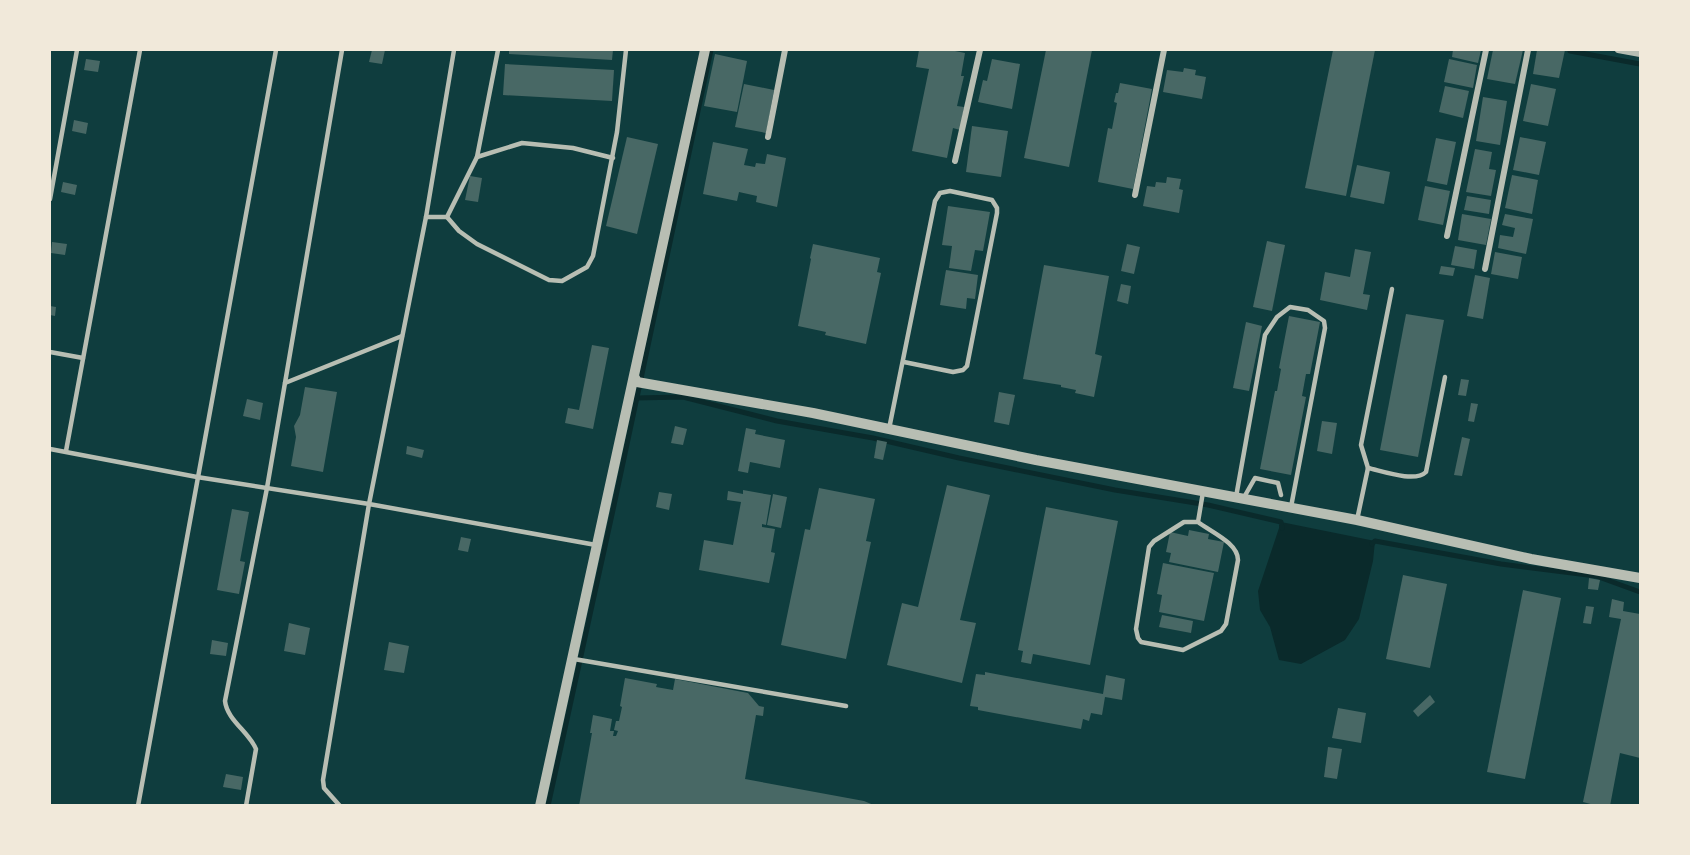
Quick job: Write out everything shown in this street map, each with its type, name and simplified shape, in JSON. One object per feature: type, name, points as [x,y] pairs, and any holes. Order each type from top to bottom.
[{"type":"street","points":[[540,806],[574,659],[705,50]]},
{"type":"street","points":[[768,137],[785,50]]},
{"type":"street","points":[[955,161],[980,50]]},
{"type":"street","points":[[1135,195],[1164,50]]},
{"type":"street","points":[[1447,236],[1486,50]]},
{"type":"street","points":[[1485,269],[1528,50]]},
{"type":"street","points":[[1618,50],[1641,54]]},
{"type":"street","points":[[635,378],[637,382],[813,413],[1203,492],[1357,520],[1531,558],[1641,578]]},
{"type":"lane","points":[[50,199],[76,50]]},
{"type":"lane","points":[[66,452],[140,50]]},
{"type":"lane","points":[[138,806],[276,50]]},
{"type":"lane","points":[[246,806],[256,749],[228,712],[225,701],[267,488],[342,50]]},
{"type":"lane","points":[[340,806],[324,788],[323,783],[369,504],[426,217],[454,50]]},
{"type":"lane","points":[[447,217],[477,156],[498,50]]},
{"type":"lane","points":[[426,217],[447,217],[459,231],[477,244],[543,278],[562,280],[584,269],[592,260],[613,158],[626,50]]},
{"type":"lane","points":[[477,156],[522,143],[573,148],[613,158]]},
{"type":"lane","points":[[889,429],[937,197],[940,193],[950,191],[992,200],[997,213],[967,366],[963,370],[953,372],[904,362]]},
{"type":"lane","points":[[1357,520],[1368,468],[1361,446],[1392,289]]},
{"type":"lane","points":[[1239,499],[1265,335],[1277,318],[1290,307],[1308,310],[1324,321],[1325,328],[1291,507]]},
{"type":"lane","points":[[285,383],[402,336]]},
{"type":"lane","points":[[50,352],[83,358]]},
{"type":"lane","points":[[1368,468],[1413,477],[1426,472],[1445,377]]},
{"type":"lane","points":[[50,448],[197,477],[369,504],[598,546]]},
{"type":"lane","points":[[1239,499],[1255,478],[1278,483],[1281,495]]},
{"type":"lane","points":[[1198,522],[1203,492]]},
{"type":"lane","points":[[1184,522],[1198,522],[1238,553],[1226,624],[1221,631],[1183,650],[1142,642],[1138,638],[1136,629],[1149,547],[1184,522]]},
{"type":"lane","points":[[574,659],[846,706]]},
{"type":"water","points":[[1281,522],[1375,541],[1373,561],[1359,619],[1345,640],[1301,664],[1279,660],[1270,627],[1260,610],[1258,591]]},
{"type":"building","points":[[372,50],[385,50],[382,64],[369,62]]},
{"type":"building","points":[[509,50],[613,50],[612,60],[509,54]]},
{"type":"building","points":[[919,50],[950,50],[965,53],[961,76],[964,76],[957,106],[964,107],[960,130],[953,128],[947,158],[912,151],[929,69],[916,67]]},
{"type":"building","points":[[1046,50],[1092,50],[1069,167],[1024,158]]},
{"type":"building","points":[[1333,50],[1375,50],[1346,196],[1305,188]]},
{"type":"building","points":[[1453,50],[1481,50],[1478,63],[1452,57]]},
{"type":"building","points":[[1493,50],[1523,50],[1515,84],[1487,79]]},
{"type":"building","points":[[1537,50],[1565,50],[1559,78],[1533,74]]},
{"type":"building","points":[[715,54],[747,61],[737,112],[704,106]]},
{"type":"building","points":[[86,59],[100,61],[98,72],[84,70]]},
{"type":"building","points":[[992,59],[1020,64],[1012,109],[978,102],[983,80],[987,81]]},
{"type":"building","points":[[1449,59],[1477,65],[1473,88],[1444,82]]},
{"type":"building","points":[[505,64],[614,70],[612,101],[503,95]]},
{"type":"building","points":[[1184,68],[1196,70],[1195,75],[1206,77],[1202,99],[1163,92],[1167,70],[1183,72]]},
{"type":"building","points":[[1120,83],[1152,89],[1133,189],[1098,182],[1108,128],[1112,129],[1117,103],[1114,102]]},
{"type":"building","points":[[744,84],[774,90],[766,133],[735,127]]},
{"type":"building","points":[[1531,84],[1556,89],[1548,126],[1523,121]]},
{"type":"building","points":[[1445,86],[1469,91],[1463,118],[1439,112]]},
{"type":"building","points":[[1483,97],[1507,101],[1500,145],[1476,141]]},
{"type":"building","points":[[74,120],[88,123],[86,134],[72,131]]},
{"type":"building","points":[[972,126],[1008,131],[1001,177],[966,172]]},
{"type":"building","points":[[627,137],[658,144],[637,234],[606,226]]},
{"type":"building","points":[[1520,137],[1546,142],[1539,175],[1513,170]]},
{"type":"building","points":[[1436,138],[1456,142],[1447,185],[1427,181]]},
{"type":"building","points":[[713,142],[748,149],[744,165],[755,167],[756,163],[765,164],[767,154],[786,158],[777,207],[756,202],[757,196],[739,192],[737,201],[703,194]]},
{"type":"building","points":[[1475,149],[1492,152],[1489,169],[1496,170],[1491,196],[1466,192]]},
{"type":"building","points":[[1357,165],[1390,172],[1384,204],[1350,197]]},
{"type":"building","points":[[1512,175],[1538,180],[1532,214],[1505,208]]},
{"type":"building","points":[[470,176],[482,178],[478,202],[465,200]]},
{"type":"building","points":[[1167,177],[1181,179],[1179,189],[1183,190],[1179,213],[1143,206],[1147,186],[1155,187],[1156,182],[1166,183]]},
{"type":"building","points":[[63,182],[77,185],[75,195],[61,192]]},
{"type":"building","points":[[1425,186],[1450,191],[1443,225],[1418,220]]},
{"type":"building","points":[[1467,196],[1491,200],[1489,214],[1464,210]]},
{"type":"building","points":[[948,206],[990,212],[983,251],[975,250],[971,271],[949,268],[952,246],[942,245]]},
{"type":"building","points":[[1462,214],[1491,219],[1486,245],[1458,240]]},
{"type":"building","points":[[1505,214],[1533,219],[1526,254],[1498,248],[1500,235],[1513,237],[1515,228],[1502,225]]},
{"type":"building","points":[[1267,241],[1285,245],[1272,311],[1253,307]]},
{"type":"building","points":[[52,242],[67,244],[65,255],[51,253]]},
{"type":"building","points":[[813,244],[880,258],[877,272],[881,273],[866,344],[798,326]]},
{"type":"building","points":[[1127,244],[1140,247],[1134,274],[1121,271]]},
{"type":"building","points":[[1455,246],[1477,250],[1474,269],[1451,265]]},
{"type":"building","points":[[1355,249],[1371,252],[1363,294],[1370,295],[1367,310],[1320,300],[1325,272],[1350,277]]},
{"type":"building","points":[[1495,252],[1522,257],[1518,279],[1491,274]]},
{"type":"building","points":[[1044,265],[1109,276],[1095,354],[1102,356],[1094,397],[1075,393],[1076,390],[1061,387],[1061,385],[1023,379]]},
{"type":"building","points":[[1441,266],[1455,268],[1453,276],[1439,274]]},
{"type":"building","points":[[946,270],[978,275],[975,299],[967,298],[966,309],[940,305]]},
{"type":"building","points":[[1475,275],[1490,278],[1483,319],[1467,316]]},
{"type":"building","points":[[1121,284],[1131,286],[1128,304],[1117,301]]},
{"type":"building","points":[[50,306],[56,307],[55,316],[50,315]]},
{"type":"building","points":[[1406,314],[1444,320],[1418,457],[1380,450]]},
{"type":"building","points":[[1289,316],[1320,322],[1310,374],[1306,374],[1302,396],[1306,397],[1291,475],[1260,469],[1275,391],[1277,391]]},
{"type":"building","points":[[1246,322],[1262,326],[1249,391],[1233,388]]},
{"type":"building","points":[[592,345],[609,348],[593,429],[565,423],[568,408],[579,410]]},
{"type":"building","points":[[1461,379],[1469,380],[1466,396],[1458,395]]},
{"type":"building","points":[[305,387],[337,392],[323,472],[291,466],[296,437],[294,426],[300,415]]},
{"type":"building","points":[[999,392],[1015,395],[1009,425],[994,422]]},
{"type":"building","points":[[247,399],[263,403],[260,420],[243,416]]},
{"type":"building","points":[[1471,403],[1478,404],[1474,422],[1468,421]]},
{"type":"building","points":[[1322,421],[1337,423],[1332,454],[1317,451]]},
{"type":"building","points":[[675,426],[687,429],[683,445],[671,443]]},
{"type":"building","points":[[746,428],[756,430],[755,434],[785,440],[780,468],[750,462],[748,473],[738,471]]},
{"type":"building","points":[[1462,437],[1470,439],[1462,476],[1454,475]]},
{"type":"building","points":[[877,440],[887,442],[883,460],[874,458]]},
{"type":"building","points":[[407,446],[424,450],[422,458],[406,454]]},
{"type":"building","points":[[947,485],[990,495],[960,620],[976,623],[962,683],[887,665],[902,603],[918,607]]},
{"type":"building","points":[[819,488],[875,499],[866,541],[871,542],[846,659],[781,645],[805,529],[810,530]]},
{"type":"building","points":[[743,490],[771,495],[766,525],[762,524],[762,527],[775,529],[771,552],[775,553],[769,583],[699,570],[704,540],[733,545],[741,502],[727,500],[728,491],[743,494]]},
{"type":"building","points":[[659,492],[672,494],[669,510],[656,507]]},
{"type":"building","points":[[773,494],[787,497],[781,528],[767,525]]},
{"type":"building","points":[[1046,507],[1118,521],[1090,665],[1033,654],[1031,664],[1021,662],[1023,651],[1018,650]]},
{"type":"building","points":[[232,509],[249,512],[240,561],[245,562],[239,594],[217,590]]},
{"type":"building","points":[[1189,530],[1209,534],[1208,539],[1224,542],[1218,572],[1169,562],[1171,553],[1166,552],[1170,532],[1188,536]]},
{"type":"building","points":[[461,537],[471,539],[468,552],[458,550]]},
{"type":"building","points":[[1163,563],[1214,573],[1204,621],[1159,612],[1162,595],[1157,594]]},
{"type":"building","points":[[1403,575],[1447,584],[1430,668],[1386,659]]},
{"type":"building","points":[[1589,578],[1600,580],[1598,590],[1588,589]]},
{"type":"building","points":[[1523,590],[1561,598],[1525,779],[1487,772]]},
{"type":"building","points":[[1612,599],[1624,602],[1623,611],[1640,614],[1640,758],[1620,753],[1610,806],[1598,806],[1583,802],[1621,619],[1609,617]]},
{"type":"building","points":[[1586,606],[1594,607],[1591,624],[1583,623]]},
{"type":"building","points":[[1162,615],[1193,621],[1191,633],[1159,627]]},
{"type":"building","points":[[289,623],[310,628],[305,655],[284,651]]},
{"type":"building","points":[[212,640],[228,643],[226,656],[210,654]]},
{"type":"building","points":[[389,642],[409,646],[404,673],[384,670]]},
{"type":"building","points":[[985,672],[1103,694],[1106,675],[1125,679],[1122,700],[1105,697],[1102,715],[1091,713],[1089,721],[1083,719],[1081,729],[978,710],[978,707],[970,706],[976,674],[985,675]]},
{"type":"building","points":[[625,678],[657,684],[656,687],[673,690],[675,679],[748,693],[759,706],[764,707],[763,716],[756,715],[745,779],[864,801],[876,806],[579,806],[593,715],[612,719],[610,731],[614,731],[613,736],[616,736],[618,731],[614,730],[622,707],[620,706]]},
{"type":"building","points":[[1430,695],[1435,702],[1418,717],[1413,711]]},
{"type":"building","points":[[1338,708],[1366,713],[1361,743],[1332,738]]},
{"type":"building","points":[[1328,747],[1342,749],[1337,779],[1324,777]]},
{"type":"building","points":[[226,774],[243,777],[241,790],[223,787]]},
{"type":"waterway","points":[[548,806],[711,50]]},
{"type":"waterway","points":[[1570,51],[1640,64]]},
{"type":"waterway","points":[[636,398],[683,397],[777,421],[873,438],[1115,490],[1208,505],[1281,522],[1282,528]]},
{"type":"waterway","points":[[1372,544],[1375,541],[1501,564],[1596,576],[1640,592]]}]
